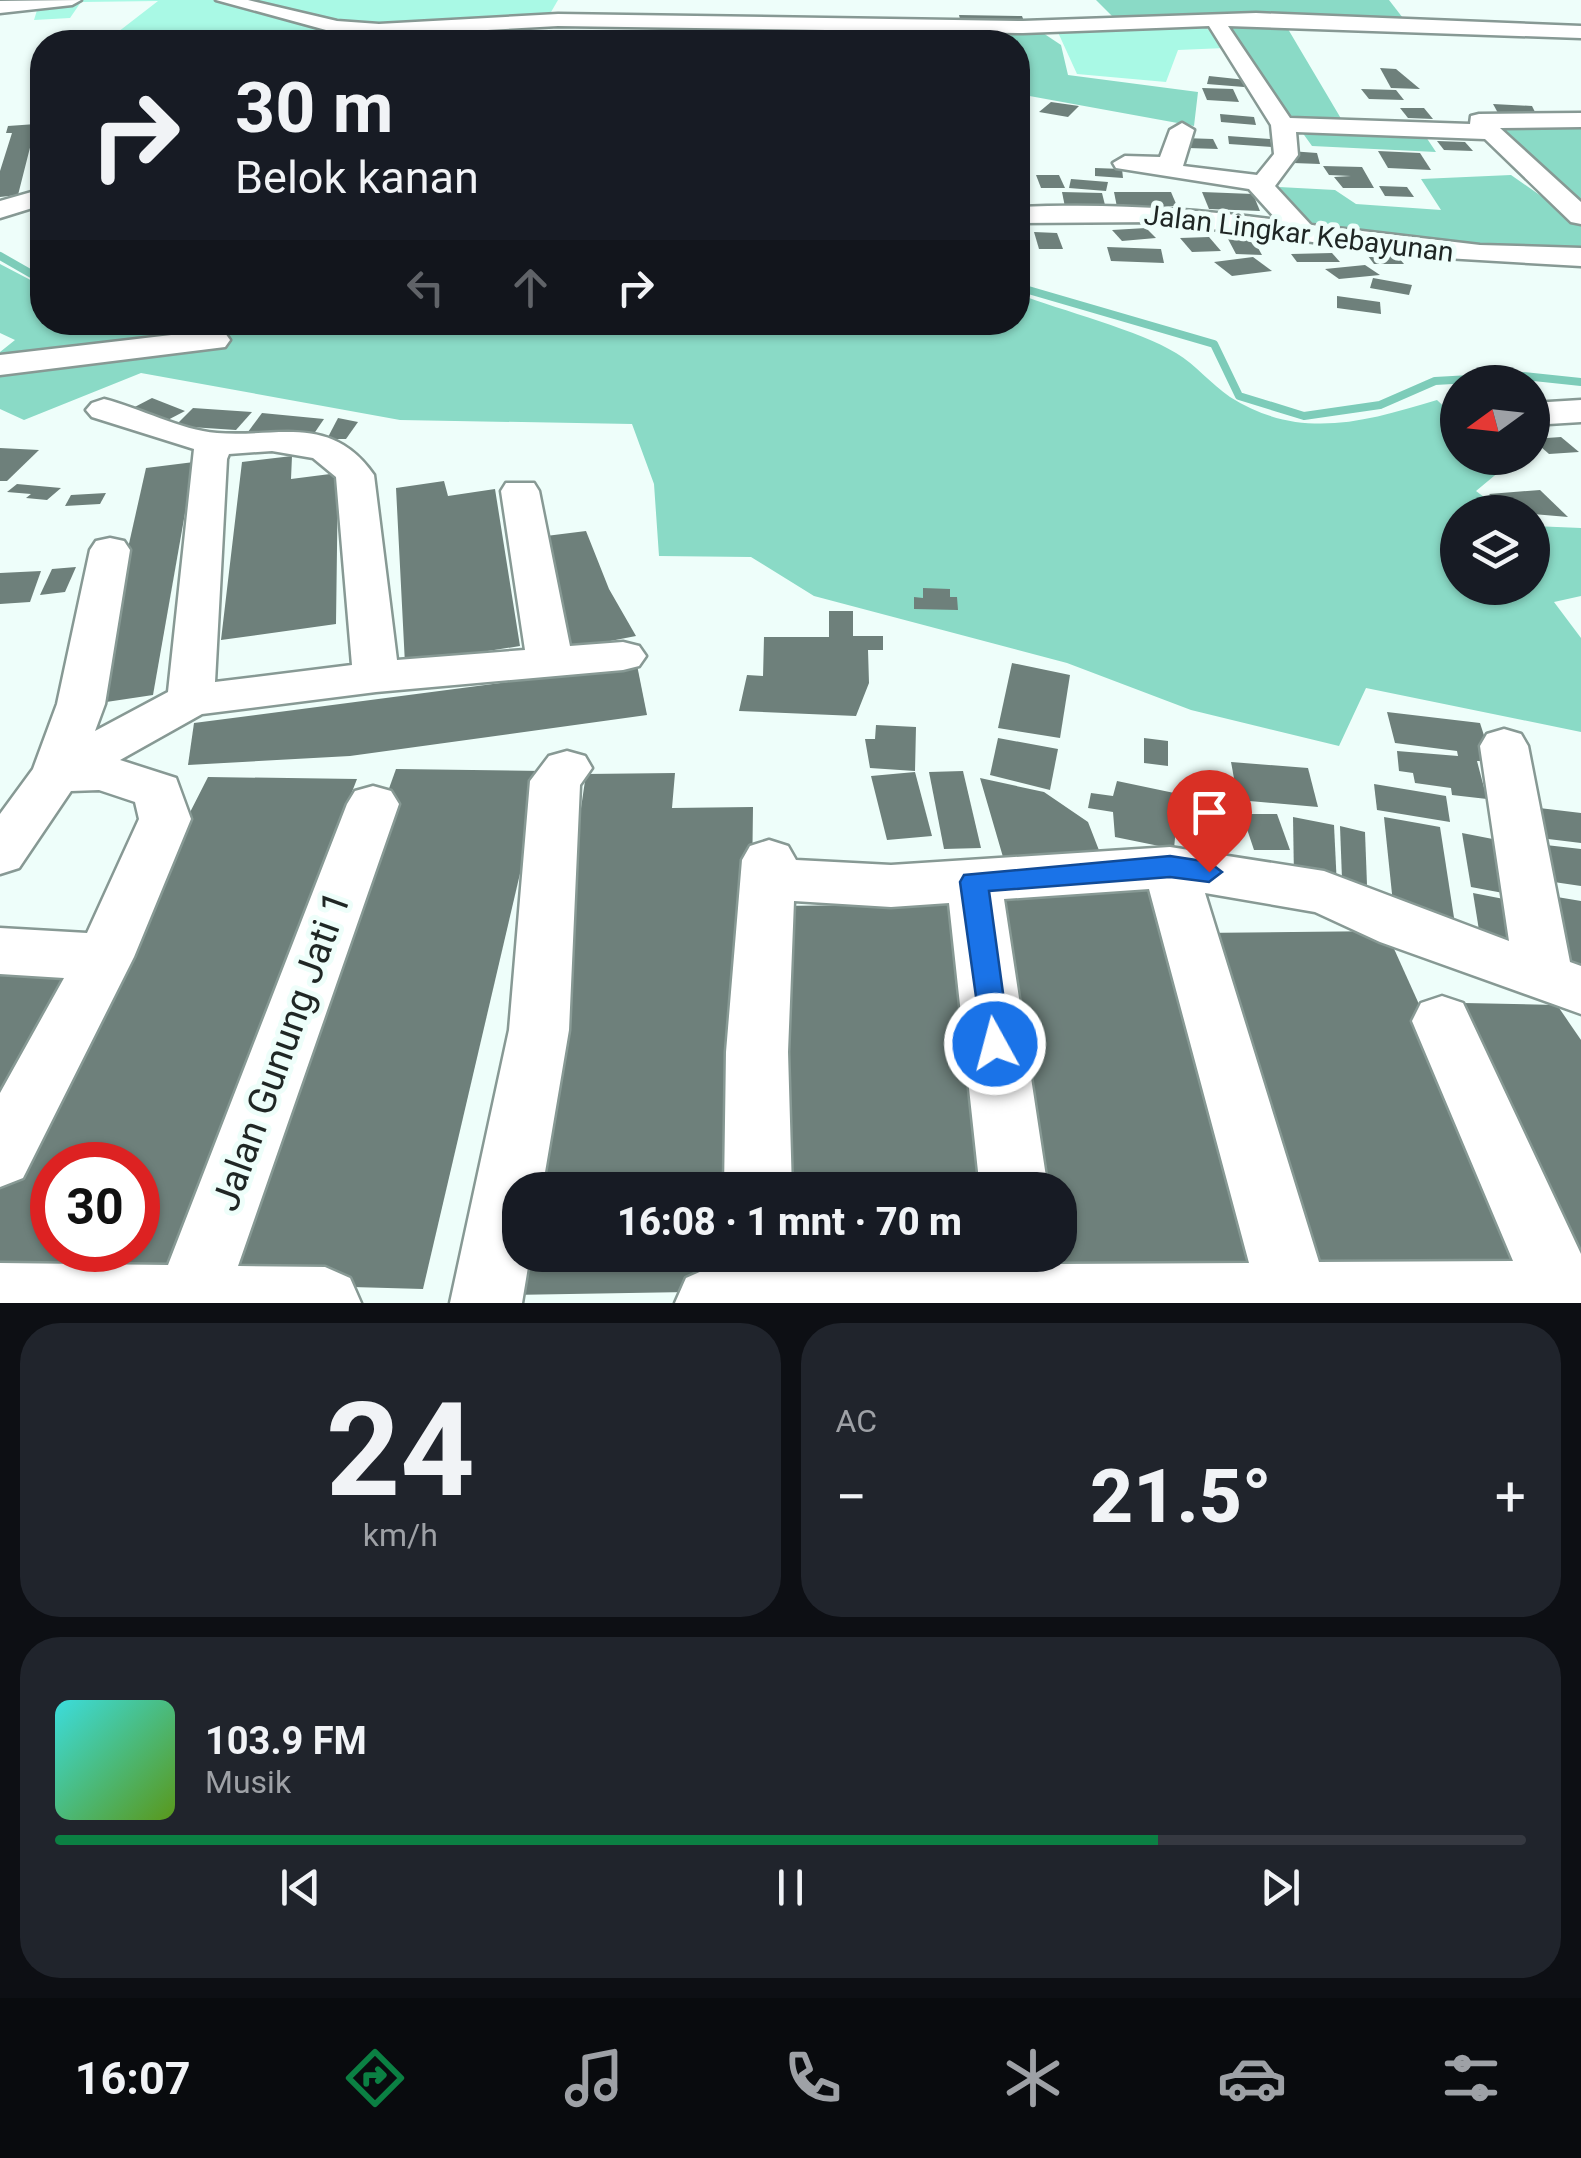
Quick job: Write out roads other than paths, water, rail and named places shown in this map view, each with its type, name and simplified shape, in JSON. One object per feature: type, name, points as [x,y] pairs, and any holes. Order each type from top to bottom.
[{"type":"street","points":[[0,7],[72,0]]},
{"type":"street","points":[[225,0],[326,30]]},
{"type":"street","points":[[1088,0],[1115,24]]},
{"type":"street","points":[[1135,0],[1160,22]]},
{"type":"street","points":[[944,4],[954,25]]},
{"type":"street","points":[[1473,10],[1487,28]]},
{"type":"street","points":[[439,30],[702,12],[954,25],[1320,20],[1581,32]]},
{"type":"street","points":[[615,30],[643,19]]},
{"type":"street","points":[[1216,21],[1283,124],[1286,155],[1263,184]]},
{"type":"street","points":[[472,30],[478,28]]},
{"type":"street","points":[[1581,120],[1479,120],[1487,132],[1581,216]]},
{"type":"street","points":[[1283,124],[1487,132]]},
{"type":"street","points":[[1170,166],[1182,130]]},
{"type":"street","points":[[1125,163],[1170,166],[1180,175],[1263,184]]},
{"type":"street","points":[[1263,184],[1270,200],[1302,232]]},
{"type":"street","points":[[0,210],[30,201]]},
{"type":"street","name":"Jalan Lingkar Kebayunan","points":[[1030,215],[1152,214],[1492,256],[1581,257]]},
{"type":"street","points":[[200,335],[214,340]]},
{"type":"street","points":[[0,365],[214,340]]},
{"type":"street","points":[[196,379],[214,340]]},
{"type":"street","points":[[104,410],[214,444],[299,441],[332,450],[346,462],[355,475],[376,677]]},
{"type":"street","points":[[1550,413],[1581,411]]},
{"type":"street","points":[[191,700],[208,459],[214,444]]},
{"type":"street","points":[[520,490],[550,662]]},
{"type":"street","points":[[79,773],[80,704],[110,550]]},
{"type":"street","points":[[0,854],[79,773],[191,700],[376,677],[622,656]]},
{"type":"street","points":[[1504,746],[1562,982]]},
{"type":"street","points":[[486,1303],[539,1030],[556,781],[567,768]]},
{"type":"street","points":[[0,1157],[105,957],[165,819],[158,791],[79,773]]},
{"type":"street","name":"Jalan Gunung Jati 1","points":[[191,1298],[373,804]]},
{"type":"street","points":[[758,1172],[760,964],[771,863],[891,886],[1170,867],[1324,892],[1400,926],[1562,982]]},
{"type":"street","points":[[1170,867],[1295,1301]]},
{"type":"street","points":[[974,882],[1012,1172]]},
{"type":"street","points":[[0,951],[105,957]]},
{"type":"street","points":[[746,1286],[1025,1277],[1295,1301],[1573,1297],[1442,1021]]},
{"type":"street","points":[[0,1299],[191,1298],[324,1303]]},
{"type":"waterway","points":[[0,256],[30,273]]},
{"type":"waterway","points":[[1030,290],[1214,344],[1239,396],[1304,416],[1380,405],[1435,381],[1523,376],[1581,382]]}]
